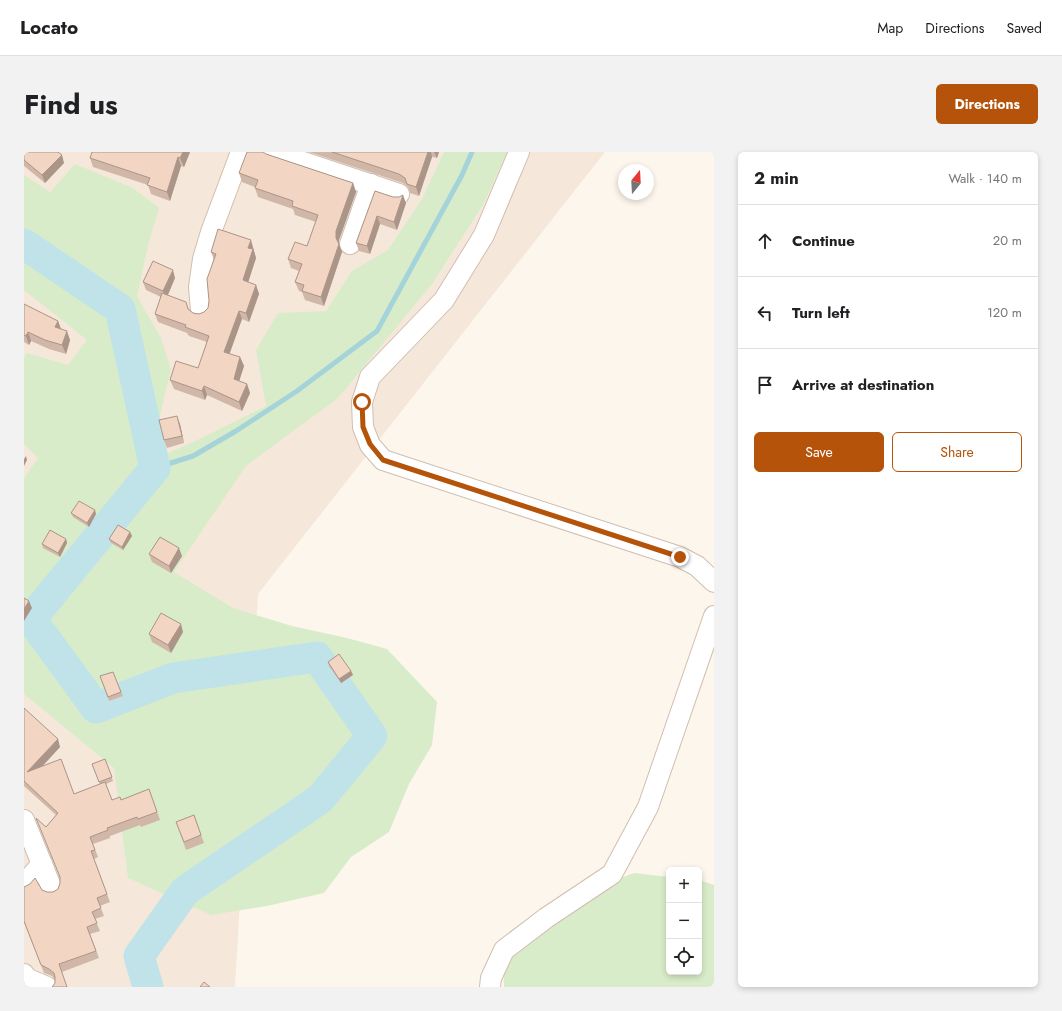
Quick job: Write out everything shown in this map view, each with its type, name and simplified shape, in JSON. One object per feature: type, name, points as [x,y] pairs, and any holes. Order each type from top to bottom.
[{"type":"street","points":[[201,311],[199,286],[203,259],[211,232],[242,152]]},
{"type":"street","points":[[273,152],[399,194]]},
{"type":"street","points":[[520,152],[484,235],[444,300],[370,377],[362,402],[363,427],[370,444],[383,460],[680,557],[697,566],[714,582]]},
{"type":"street","points":[[350,244],[371,184]]},
{"type":"street","points":[[490,987],[491,978],[504,950],[546,918],[612,874],[648,807],[714,616]]},
{"type":"street","points":[[24,820],[52,889]]},
{"type":"street","points":[[24,884],[42,864]]},
{"type":"street","points":[[24,974],[26,978],[47,987]]},
{"type":"shaded area","points":[[24,152],[605,152],[258,594],[235,987],[24,987]]},
{"type":"green space","points":[[444,152],[507,152],[483,205],[432,284],[338,398],[246,466],[174,572],[233,608],[292,626],[347,638],[387,649],[437,702],[432,745],[409,784],[389,832],[351,857],[324,893],[267,906],[211,915],[128,878],[114,768],[24,694],[24,478],[38,458],[24,444],[24,358],[27,353],[68,365],[87,340],[24,290],[24,175],[50,192],[75,164],[133,188],[159,208],[149,242],[137,296],[161,338],[171,369],[155,437],[163,455],[266,406],[256,350],[278,313],[326,311],[352,271],[388,250],[422,199]]},
{"type":"green space","points":[[634,873],[666,877],[666,975],[702,975],[702,881],[714,885],[714,987],[504,987],[503,963],[537,937],[590,901],[615,880]]},
{"type":"building","points":[[24,152],[58,152],[62,155],[42,175],[24,160]]},
{"type":"building","points":[[92,152],[183,152],[180,158],[178,157],[167,192],[147,185],[150,178],[90,158]]},
{"type":"building","points":[[247,152],[263,152],[353,183],[336,231],[336,238],[339,244],[321,297],[302,291],[304,285],[295,282],[302,264],[288,259],[295,242],[307,246],[318,215],[292,206],[293,201],[255,188],[258,180],[239,173]]},
{"type":"building","points":[[332,152],[428,152],[416,187],[407,184],[405,178],[399,174]]},
{"type":"building","points":[[375,191],[393,197],[403,195],[394,222],[377,216],[367,246],[356,243]]},
{"type":"building","points":[[218,229],[251,240],[248,248],[253,249],[243,280],[256,285],[246,313],[239,311],[224,352],[240,357],[234,379],[247,384],[239,402],[204,386],[202,391],[170,380],[176,361],[198,368],[209,336],[185,327],[186,325],[155,314],[162,293],[186,302],[188,309],[193,313],[199,314],[208,308],[209,301],[207,279],[216,254],[211,252]]},
{"type":"building","points":[[153,261],[173,270],[163,291],[143,282]]},
{"type":"building","points":[[24,304],[58,321],[55,327],[67,331],[62,345],[45,340],[28,332],[26,336],[24,335]]},
{"type":"building","points":[[177,416],[182,436],[164,440],[159,420]]},
{"type":"building","points":[[79,501],[95,510],[87,523],[71,513]]},
{"type":"building","points":[[118,525],[130,532],[122,547],[109,539]]},
{"type":"building","points":[[50,530],[66,539],[58,553],[42,544]]},
{"type":"building","points":[[160,537],[179,548],[169,566],[149,554]]},
{"type":"building","points":[[24,598],[29,601],[24,609]]},
{"type":"building","points":[[161,613],[181,624],[168,645],[149,634]]},
{"type":"building","points":[[339,654],[351,671],[339,679],[328,662]]},
{"type":"building","points":[[113,672],[121,692],[108,697],[100,676]]},
{"type":"building","points":[[24,708],[58,739],[27,772],[61,759],[74,794],[105,782],[112,800],[120,797],[121,800],[149,789],[157,812],[138,819],[137,817],[107,828],[108,830],[90,837],[95,850],[91,851],[107,894],[97,898],[101,908],[92,912],[97,923],[87,927],[96,951],[59,964],[67,987],[52,987],[55,983],[54,973],[41,965],[24,921],[24,887],[30,884],[35,878],[42,890],[53,892],[58,889],[60,877],[36,818],[46,827],[58,813],[24,781]]},
{"type":"building","points":[[105,759],[112,777],[99,782],[92,764]]},
{"type":"building","points":[[194,815],[201,835],[184,842],[176,822]]},
{"type":"building","points":[[204,982],[210,987],[200,987]]},
{"type":"waterway","points":[[155,468],[193,456],[236,431],[297,391],[377,331],[462,175],[472,152]]},
{"type":"waterway","points":[[24,244],[120,309],[155,468],[31,619],[96,708],[173,678],[317,657],[372,736],[320,799],[185,891],[139,956],[148,987]]},
{"type":"route","points":[[362,402],[363,427],[370,444],[383,460],[680,557]]}]
